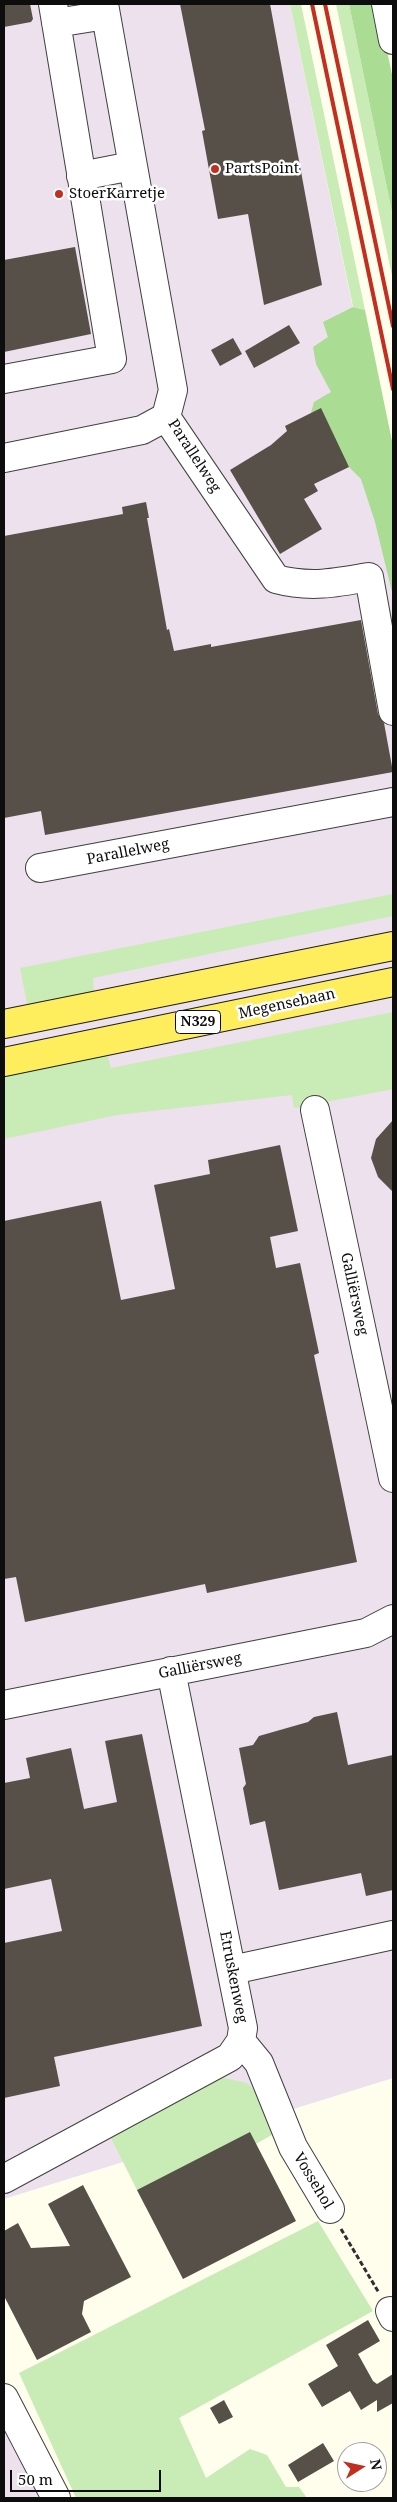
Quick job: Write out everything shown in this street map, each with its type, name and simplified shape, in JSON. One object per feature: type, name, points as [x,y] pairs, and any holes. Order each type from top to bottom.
[{"type":"main road","name":"N329","points":[[4,1024],[393,946]]},
{"type":"main road","name":"Megensebaan","points":[[4,1062],[393,982]]},
{"type":"street","points":[[389,8],[393,40]]},
{"type":"street","points":[[4,379],[112,359],[54,13],[104,9]]},
{"type":"street","name":"Parallelweg","points":[[104,9],[173,390],[166,417],[276,579],[298,585],[336,583],[369,578],[393,711]]},
{"type":"street","points":[[82,176],[132,166]]},
{"type":"street","points":[[4,458],[142,430],[166,417]]},
{"type":"street","name":"Parallelweg","points":[[40,868],[393,802]]},
{"type":"street","name":"Galliërsweg","points":[[315,1110],[393,1478]]},
{"type":"street","name":"Galliërsweg","points":[[4,1705],[366,1633],[393,1619]]},
{"type":"street","name":"Etruskenweg","points":[[4,2179],[230,2057],[241,2041],[244,2028],[171,1671]]},
{"type":"street","points":[[232,1970],[393,1934]]},
{"type":"street","name":"Vossehol","points":[[241,2041],[259,2063],[292,2147],[330,2209]]},
{"type":"street","points":[[4,2398],[56,2498]]},
{"type":"path","name":"Vossehol","points":[[330,2209],[392,2314]]},
{"type":"shaded area","points":[[4,4],[290,4],[393,503],[393,2078],[4,2199]]},
{"type":"shaded area","points":[[4,2420],[56,2498],[4,2498]]},
{"type":"green space","points":[[290,4],[301,4],[365,310],[353,307]]},
{"type":"green space","points":[[336,4],[349,4],[393,217],[393,281]]},
{"type":"green space","points":[[349,4],[377,4],[393,79],[393,217]]},
{"type":"green space","points":[[353,307],[365,310],[393,446],[393,596],[375,522],[361,479],[349,467],[311,413],[314,402],[331,392],[316,364],[313,347],[328,337],[323,322]]},
{"type":"green space","points":[[393,894],[393,916],[93,978],[94,995],[28,1008],[20,968]]},
{"type":"green space","points":[[393,1012],[393,1089],[294,1108],[292,1095],[117,1115],[4,1139],[4,1071],[106,1051],[111,1068]]},
{"type":"green space","points":[[220,2077],[247,2083],[259,2095],[279,2131],[145,2206],[109,2134]]},
{"type":"green space","points":[[318,2221],[373,2311],[179,2418],[206,2478],[250,2449],[267,2455],[286,2487],[299,2487],[307,2498],[76,2498],[19,2373]]},
{"type":"building","points":[[4,4],[30,4],[33,19],[31,22],[4,27]]},
{"type":"building","points":[[180,4],[270,4],[322,285],[264,305],[248,214],[218,219],[202,131],[205,130]]},
{"type":"building","points":[[75,247],[91,334],[4,352],[4,260]]},
{"type":"building","points":[[289,325],[300,343],[254,368],[245,351]]},
{"type":"building","points":[[233,338],[242,354],[220,366],[211,350]]},
{"type":"building","points":[[321,408],[349,467],[314,484],[318,491],[304,499],[322,529],[280,554],[230,470],[271,445],[287,431],[285,426]]},
{"type":"building","points":[[146,502],[149,518],[147,518],[167,630],[169,629],[174,651],[211,644],[211,647],[361,620],[378,714],[384,723],[393,772],[45,835],[41,811],[4,818],[4,536],[123,514],[122,507]]},
{"type":"building","points":[[393,1120],[393,1192],[378,1177],[371,1158],[376,1139]]},
{"type":"building","points":[[280,1145],[298,1231],[270,1237],[276,1268],[300,1263],[319,1353],[314,1355],[357,1562],[207,1593],[205,1584],[25,1622],[16,1577],[4,1579],[4,1221],[101,1201],[121,1300],[175,1289],[154,1185],[210,1174],[208,1160]]},
{"type":"building","points":[[337,1712],[348,1765],[393,1755],[393,1890],[366,1896],[361,1873],[279,1890],[265,1821],[250,1825],[243,1788],[246,1784],[239,1748],[253,1745],[259,1736],[308,1722],[314,1717]]},
{"type":"building","points":[[142,1734],[202,2026],[54,2057],[60,2086],[4,2098],[4,1943],[62,1931],[51,1879],[4,1889],[4,1783],[30,1778],[26,1758],[71,1748],[84,1809],[117,1802],[105,1741]]},
{"type":"building","points":[[250,2132],[296,2221],[183,2279],[137,2190]]},
{"type":"building","points":[[83,2185],[131,2277],[84,2301],[82,2314],[91,2332],[37,2360],[4,2296],[4,2231],[18,2223],[31,2248],[70,2246],[48,2204]]},
{"type":"building","points":[[368,2320],[380,2341],[358,2354],[373,2381],[377,2384],[393,2374],[393,2403],[377,2412],[377,2400],[361,2410],[350,2391],[322,2407],[308,2384],[338,2366],[326,2345]]},
{"type":"building","points":[[224,2400],[233,2417],[219,2424],[210,2408]]},
{"type":"building","points":[[323,2443],[334,2461],[298,2482],[288,2465]]},
{"type":"railway","points":[[312,4],[393,389]]},
{"type":"railway","points":[[325,4],[393,326]]},
{"type":"place","name":"PartsPoint","points":[[215,169]]},
{"type":"place","name":"StoerKarretje","points":[[59,194]]}]
